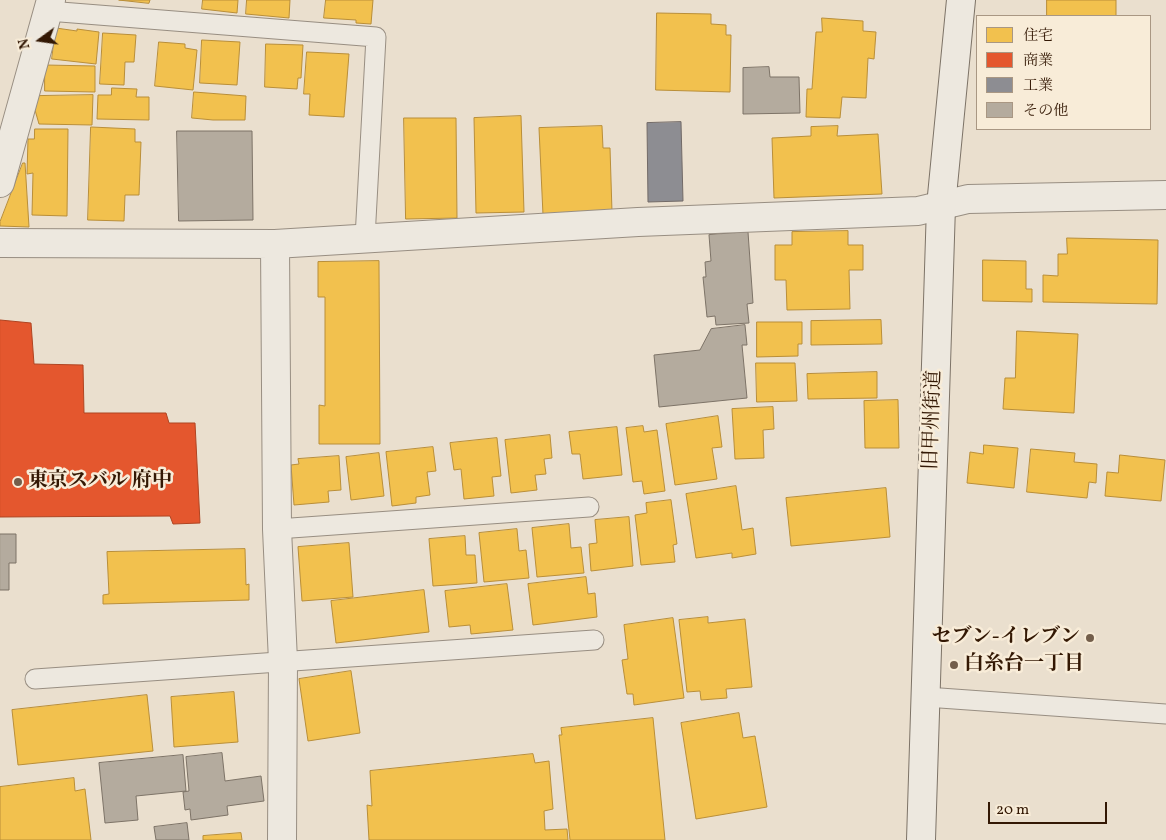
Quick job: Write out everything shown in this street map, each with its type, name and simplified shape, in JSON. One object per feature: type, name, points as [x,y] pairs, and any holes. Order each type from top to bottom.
[{"type":"street","name":"旧甲州街道","points":[[921,840],[941,206],[961,0]]},
{"type":"street","points":[[0,183],[50,6]]},
{"type":"street","points":[[0,243],[275,244],[638,222],[918,211],[968,198],[1166,195]]},
{"type":"street","points":[[275,244],[277,529],[283,661],[282,840]]},
{"type":"lane","points":[[50,6],[376,37],[365,238]]},
{"type":"lane","points":[[277,529],[589,507]]},
{"type":"lane","points":[[35,679],[594,640]]},
{"type":"lane","points":[[926,697],[1166,714]]},
{"type":"building: 住宅","points":[[119,0],[150,0],[149,3]]},
{"type":"building: 住宅","points":[[203,0],[238,0],[237,13],[202,9]]},
{"type":"building: 住宅","points":[[247,0],[290,0],[289,18],[246,14]]},
{"type":"building: 住宅","points":[[326,0],[373,0],[371,24],[356,23],[356,20],[324,18]]},
{"type":"building: 住宅","points":[[1047,0],[1116,0],[1116,15],[1047,15]]},
{"type":"building: 住宅","points":[[657,13],[711,14],[711,24],[726,25],[726,35],[731,35],[730,92],[656,90]]},
{"type":"building: 住宅","points":[[822,18],[863,21],[863,31],[876,32],[874,59],[868,58],[866,98],[842,97],[840,118],[806,117],[807,89],[812,89],[816,32],[822,32]]},
{"type":"building: 住宅","points":[[56,28],[99,32],[96,64],[52,59]]},
{"type":"building: 住宅","points":[[103,33],[136,35],[134,62],[125,62],[124,85],[100,84]]},
{"type":"building: 住宅","points":[[202,40],[240,42],[237,85],[200,83]]},
{"type":"building: 住宅","points":[[159,42],[185,44],[185,48],[197,50],[193,90],[155,86]]},
{"type":"building: 住宅","points":[[266,44],[303,45],[301,78],[298,78],[297,89],[265,87]]},
{"type":"building: 住宅","points":[[307,52],[349,54],[344,117],[309,115],[310,94],[304,94]]},
{"type":"building: 住宅","points":[[45,65],[95,66],[95,92],[45,91]]},
{"type":"building: 住宅","points":[[112,88],[137,89],[136,97],[149,97],[149,120],[97,119],[98,95],[111,95]]},
{"type":"building: 住宅","points":[[194,92],[246,96],[245,120],[192,118]]},
{"type":"building: 住宅","points":[[93,95],[92,125],[39,124],[35,110],[38,96]]},
{"type":"building: 住宅","points":[[521,116],[524,212],[476,213],[474,118]]},
{"type":"building: 住宅","points":[[404,118],[456,118],[457,218],[406,219]]},
{"type":"building: 住宅","points":[[602,126],[603,148],[610,148],[612,212],[543,215],[539,128]]},
{"type":"building: 住宅","points":[[838,126],[837,136],[878,134],[882,194],[774,198],[772,138],[811,136],[811,127]]},
{"type":"building: 住宅","points":[[91,127],[135,129],[135,142],[141,142],[139,195],[125,195],[124,221],[88,220]]},
{"type":"building: 住宅","points":[[35,129],[68,129],[67,216],[32,215],[33,173],[27,174],[28,139],[34,139]]},
{"type":"building: 住宅","points":[[23,163],[25,163],[29,227],[0,226],[0,222]]},
{"type":"building: 住宅","points":[[848,231],[848,245],[863,245],[863,270],[849,270],[850,309],[787,310],[786,280],[775,280],[775,245],[792,245],[792,232]]},
{"type":"building: 住宅","points":[[1067,238],[1158,240],[1157,304],[1043,302],[1043,275],[1058,276],[1058,254],[1067,254]]},
{"type":"building: 住宅","points":[[983,260],[1026,261],[1026,289],[1032,289],[1032,302],[983,301]]},
{"type":"building: 住宅","points":[[379,261],[380,444],[319,444],[319,405],[325,406],[325,297],[318,297],[318,262]]},
{"type":"building: 住宅","points":[[881,320],[882,344],[811,345],[811,321]]},
{"type":"building: 住宅","points":[[757,322],[802,322],[802,344],[798,344],[798,356],[757,357]]},
{"type":"building: 住宅","points":[[1017,331],[1078,334],[1074,413],[1003,409],[1005,378],[1015,378]]},
{"type":"building: 住宅","points":[[756,363],[795,363],[797,401],[757,402]]},
{"type":"building: 住宅","points":[[877,372],[877,398],[808,399],[807,374]]},
{"type":"building: 住宅","points":[[898,400],[899,448],[865,448],[864,401]]},
{"type":"building: 住宅","points":[[773,407],[774,429],[763,430],[764,458],[735,459],[732,409]]},
{"type":"building: 住宅","points":[[718,416],[722,447],[712,448],[717,479],[675,485],[666,424]]},
{"type":"building: 住宅","points":[[643,426],[644,432],[657,430],[665,491],[644,494],[642,481],[633,482],[626,428]]},
{"type":"building: 住宅","points":[[617,427],[622,475],[583,479],[580,454],[572,454],[569,432]]},
{"type":"building: 住宅","points":[[550,435],[552,458],[544,459],[546,474],[535,475],[537,490],[511,493],[505,440]]},
{"type":"building: 住宅","points":[[497,438],[501,476],[492,477],[494,496],[464,499],[461,469],[454,470],[450,443]]},
{"type":"building: 住宅","points":[[984,445],[1018,448],[1014,488],[967,483],[970,452],[983,454]]},
{"type":"building: 住宅","points":[[433,447],[436,471],[427,472],[430,495],[416,497],[416,503],[392,506],[386,452]]},
{"type":"building: 住宅","points":[[1031,449],[1075,453],[1074,462],[1097,464],[1096,483],[1089,482],[1087,498],[1027,492]]},
{"type":"building: 住宅","points":[[379,453],[384,496],[351,500],[346,457]]},
{"type":"building: 住宅","points":[[1120,455],[1165,460],[1161,501],[1105,496],[1107,472],[1118,473]]},
{"type":"building: 住宅","points":[[339,456],[341,490],[328,491],[329,502],[294,505],[291,465],[299,464],[298,459]]},
{"type":"building: 住宅","points":[[736,486],[742,530],[753,528],[756,554],[732,558],[732,553],[696,558],[686,494]]},
{"type":"building: 住宅","points":[[886,488],[890,537],[791,546],[786,498]]},
{"type":"building: 住宅","points":[[671,500],[677,544],[673,545],[675,562],[641,565],[635,515],[647,513],[646,503]]},
{"type":"building: 住宅","points":[[629,517],[633,566],[591,571],[589,544],[597,543],[595,520]]},
{"type":"building: 住宅","points":[[569,524],[571,548],[581,547],[584,573],[537,577],[532,528]]},
{"type":"building: 住宅","points":[[517,529],[519,551],[526,550],[529,578],[484,582],[479,533]]},
{"type":"building: 住宅","points":[[465,536],[466,555],[475,555],[477,583],[433,586],[429,539]]},
{"type":"building: 住宅","points":[[349,543],[353,597],[302,601],[298,547]]},
{"type":"building: 住宅","points":[[245,549],[246,585],[249,584],[249,600],[103,604],[103,595],[109,594],[107,552]]},
{"type":"building: 住宅","points":[[586,577],[588,594],[595,593],[597,617],[533,625],[528,584]]},
{"type":"building: 住宅","points":[[507,584],[513,630],[471,634],[470,625],[449,627],[445,591]]},
{"type":"building: 住宅","points":[[424,590],[429,632],[336,643],[331,601]]},
{"type":"building: 住宅","points":[[708,617],[708,623],[745,619],[752,687],[726,689],[727,698],[701,700],[700,691],[687,692],[679,620]]},
{"type":"building: 住宅","points":[[673,618],[684,698],[634,705],[633,694],[627,694],[622,660],[628,659],[624,625]]},
{"type":"building: 住宅","points":[[351,671],[360,733],[308,741],[299,679]]},
{"type":"building: 住宅","points":[[234,692],[238,742],[174,747],[171,697]]},
{"type":"building: 住宅","points":[[147,695],[153,751],[18,765],[12,710]]},
{"type":"building: 住宅","points":[[739,713],[743,738],[755,736],[767,807],[696,819],[681,723]]},
{"type":"building: 住宅","points":[[653,718],[665,840],[570,840],[559,735],[562,735],[561,728]]},
{"type":"building: 住宅","points":[[533,754],[535,763],[549,761],[553,809],[544,811],[545,830],[567,829],[568,840],[369,840],[367,805],[372,806],[370,771]]},
{"type":"building: 住宅","points":[[74,778],[75,791],[85,789],[91,840],[0,840],[0,787]]},
{"type":"building: 住宅","points":[[241,833],[242,840],[203,840],[203,836]]},
{"type":"building: 商業","points":[[0,320],[31,323],[34,364],[83,365],[84,413],[166,413],[169,423],[195,423],[200,523],[173,524],[170,516],[0,517]]},
{"type":"building: 工業","points":[[681,122],[683,201],[648,202],[647,123]]},
{"type":"building: その他","points":[[769,67],[770,77],[799,77],[800,113],[743,114],[743,68]]},
{"type":"building: その他","points":[[177,131],[252,131],[253,220],[179,221]]},
{"type":"building: その他","points":[[748,232],[753,303],[747,304],[749,323],[716,325],[715,316],[707,317],[703,277],[706,277],[705,262],[711,261],[709,235]]},
{"type":"building: その他","points":[[745,325],[747,345],[742,345],[747,398],[659,407],[654,355],[700,350],[711,329]]},
{"type":"building: その他","points":[[0,534],[16,534],[16,563],[9,563],[9,590],[0,590]]},
{"type":"building: その他","points":[[222,753],[225,781],[261,776],[264,801],[227,806],[228,815],[191,820],[190,809],[185,810],[183,792],[189,791],[186,757]]},
{"type":"building: その他","points":[[183,755],[186,791],[136,796],[138,820],[105,823],[99,763]]},
{"type":"building: その他","points":[[187,823],[189,840],[156,840],[154,827]]},
{"type":"place","name":"東京スバル 府中","points":[[18,482]]},
{"type":"place","name":"セブン-イレブン","points":[[1090,638]]},
{"type":"place","name":"白糸台一丁目","points":[[954,665]]}]
